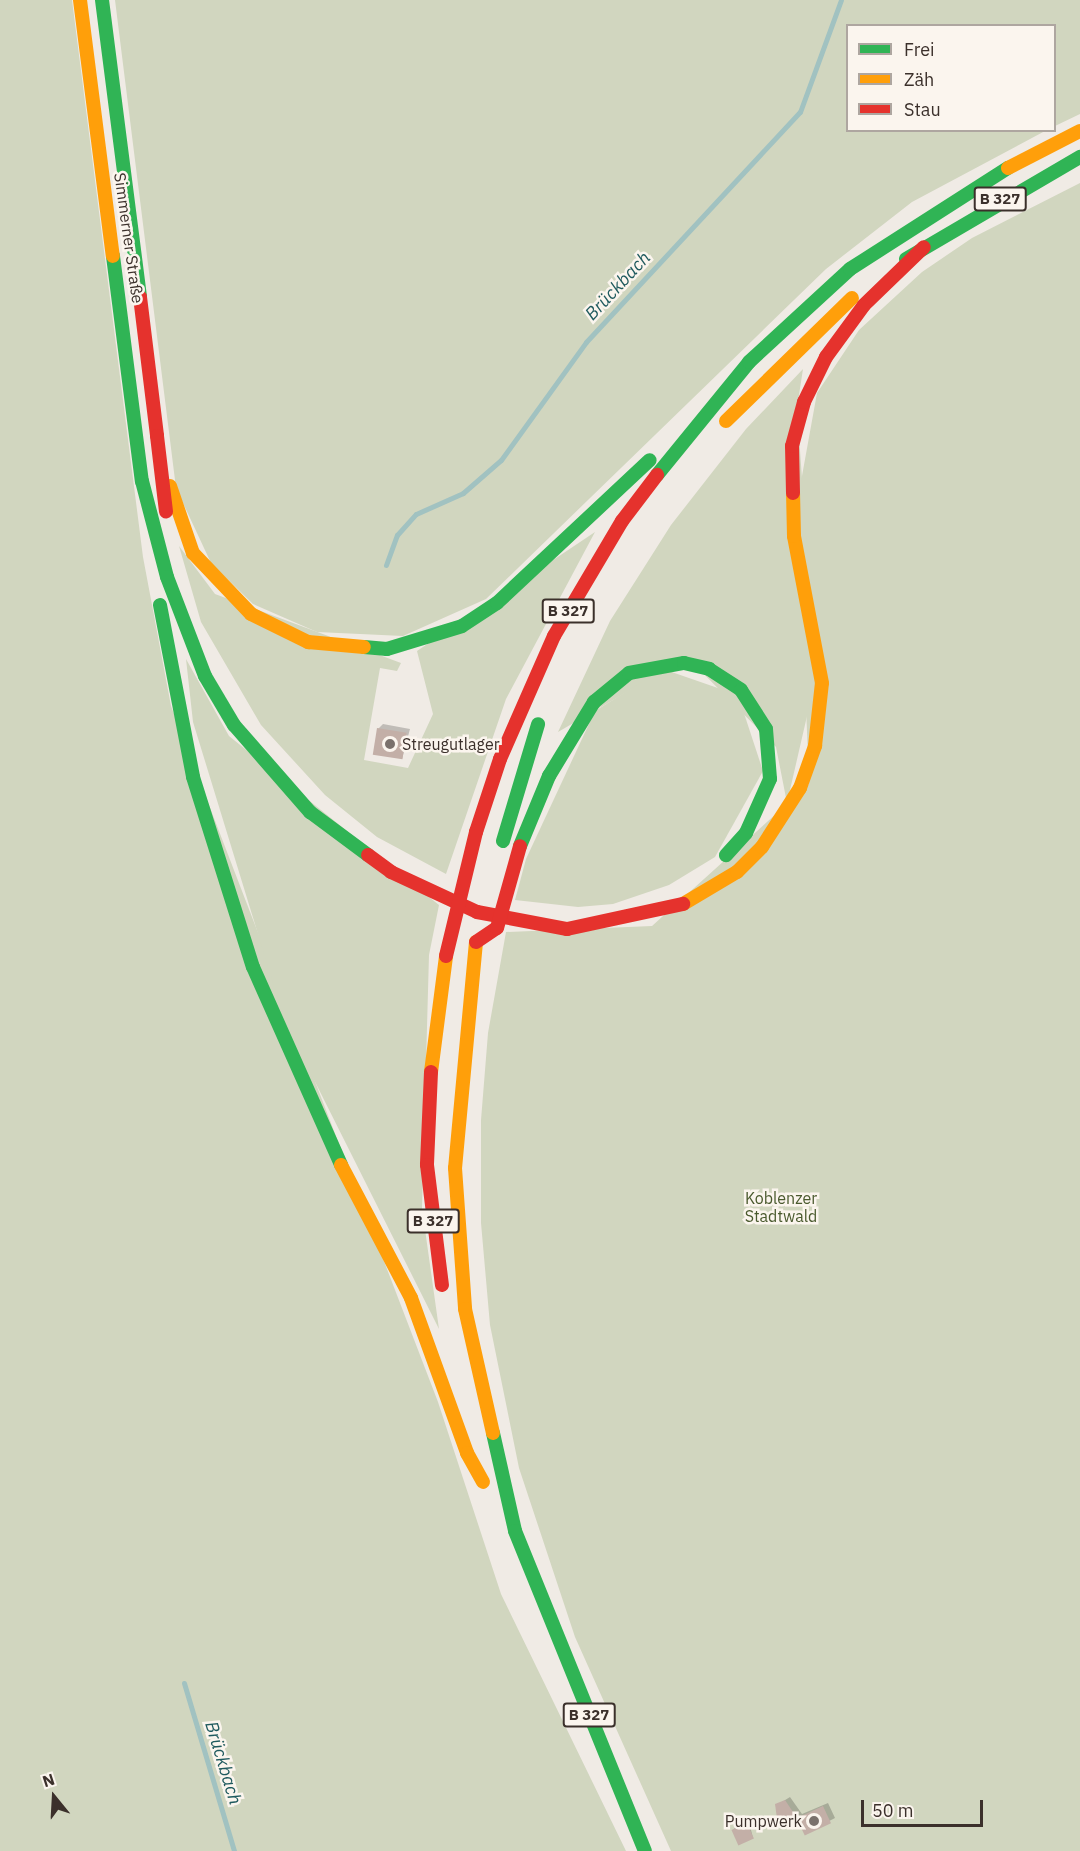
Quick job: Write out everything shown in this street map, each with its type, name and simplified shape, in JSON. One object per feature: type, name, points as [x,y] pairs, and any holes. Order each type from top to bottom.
[{"type":"main road","name":"Simmerner Straße","points":[[80,0],[142,481]]},
{"type":"main road","name":"Simmerner Straße","points":[[102,0],[157,436]]},
{"type":"main road","name":"B 327","points":[[444,1299],[427,1165],[432,1055],[446,956],[476,832],[500,759],[554,636],[622,520],[703,413],[798,314],[860,262],[966,191],[1080,131]]},
{"type":"main road","name":"B 327","points":[[714,434],[801,342],[862,288],[924,247],[1080,157]]},
{"type":"main road","points":[[142,481],[167,577],[205,676],[241,735],[310,812],[391,872],[477,912],[567,928],[663,912],[703,895],[737,872],[783,819],[800,788],[815,746],[822,683],[794,536],[792,446],[804,402],[826,357],[864,305],[924,247]]},
{"type":"main road","points":[[157,436],[180,521],[193,554],[220,588],[283,633],[338,648],[387,649],[462,626],[497,603],[703,413]]},
{"type":"main road","points":[[157,436],[168,523],[194,618],[248,717],[325,803],[383,846]]},
{"type":"main road","points":[[142,481],[179,711],[219,871],[289,1055],[411,1298],[466,1453],[485,1488],[466,1402]]},
{"type":"main road","points":[[420,868],[522,909],[566,915],[610,910],[681,886],[709,869],[746,833],[760,807],[771,754],[766,729],[741,690],[709,669],[684,663],[629,673],[594,702],[549,776],[520,846],[497,928],[476,942]]},
{"type":"main road","points":[[497,861],[524,759],[543,711]]},
{"type":"main road","name":"B 327","points":[[486,902],[472,964],[455,1168],[465,1309],[515,1531],[644,1851]]},
{"type":"main road","points":[[497,1527],[508,1557]]},
{"type":"main road","name":"B 327","points":[[559,1683],[644,1851]]},
{"type":"green space","points":[[0,0],[72,0],[143,557],[171,706],[438,1402],[501,1594],[626,1851],[0,1851]]},
{"type":"green space","points":[[115,0],[1080,0],[1080,114],[1056,126],[1056,24],[846,24],[846,132],[1043,132],[912,202],[826,269],[486,599],[403,636],[317,632],[253,604],[211,563],[176,488]]},
{"type":"green space","name":"Koblenzer Stadtwald","points":[[1080,183],[1080,1851],[671,1851],[575,1637],[519,1468],[490,1325],[481,1223],[481,1120],[488,1033],[506,932],[652,926],[809,784],[798,498],[817,393],[859,330],[922,272],[972,238]]},
{"type":"green space","points":[[803,369],[797,408],[816,677],[787,803],[776,747],[687,657],[558,732],[610,621],[671,525],[746,429]]},
{"type":"green space","points":[[595,532],[506,699],[446,874],[377,837],[325,795],[261,725],[201,622],[179,546],[215,594],[401,663],[397,671],[380,668],[364,760],[408,768],[433,714],[417,651]]},
{"type":"green space","points":[[186,659],[229,736],[439,905],[429,955],[422,1208],[439,1329],[285,1022],[193,722]]},
{"type":"green space","points":[[663,669],[738,695],[763,771],[715,857],[669,885],[613,904],[578,907],[515,900],[526,859],[595,711]]},
{"type":"building","name":"Streugutlager","points":[[377,728],[407,733],[402,759],[373,755]]},
{"type":"building","points":[[785,1800],[797,1818],[778,1826],[775,1804]]},
{"type":"building","name":"Pumpwerk","points":[[823,1806],[831,1823],[805,1835],[797,1818]]},
{"type":"building","points":[[747,1823],[754,1839],[738,1845],[731,1830]]},
{"type":"waterway","name":"Brückbach","points":[[386,565],[397,535],[416,514],[463,493],[501,460],[586,342],[800,112],[841,0]]},
{"type":"waterway","name":"Brückbach","points":[[184,1683],[234,1851]]},
{"type":"traffic: fast","points":[[102,0],[140,297]]},
{"type":"traffic: fast","points":[[906,259],[1080,157]]},
{"type":"traffic: fast","points":[[657,475],[749,362],[850,269],[1008,168]]},
{"type":"traffic: fast","points":[[113,256],[142,481]]},
{"type":"traffic: fast","points":[[364,647],[387,649],[462,626],[497,603],[650,460]]},
{"type":"traffic: fast","points":[[142,481],[167,577],[205,676],[234,725],[310,812],[368,855]]},
{"type":"traffic: fast","points":[[160,605],[193,777],[253,967],[341,1165]]},
{"type":"traffic: fast","points":[[520,846],[549,776],[594,702],[629,673],[684,663],[709,669],[741,690],[766,729],[770,779],[746,833],[726,855]]},
{"type":"traffic: fast","points":[[503,841],[538,724]]},
{"type":"traffic: fast","points":[[493,1433],[515,1531],[645,1851]]},
{"type":"traffic: slow","points":[[80,0],[113,256]]},
{"type":"traffic: slow","points":[[1008,168],[1080,131]]},
{"type":"traffic: slow","points":[[726,421],[852,298]]},
{"type":"traffic: slow","points":[[170,486],[193,553],[251,614],[308,642],[364,647]]},
{"type":"traffic: slow","points":[[683,904],[737,872],[762,847],[800,788],[815,746],[822,683],[794,536],[793,493]]},
{"type":"traffic: slow","points":[[476,942],[455,1168],[465,1309],[493,1433]]},
{"type":"traffic: slow","points":[[431,1072],[446,956]]},
{"type":"traffic: slow","points":[[341,1165],[411,1298],[467,1453],[483,1482]]},
{"type":"traffic: jam","points":[[793,493],[792,446],[804,402],[826,357],[864,305],[924,247]]},
{"type":"traffic: jam","points":[[140,297],[157,436]]},
{"type":"traffic: jam","points":[[157,436],[166,511]]},
{"type":"traffic: jam","points":[[476,832],[500,759],[554,636],[622,521],[657,475]]},
{"type":"traffic: jam","points":[[446,956],[476,832]]},
{"type":"traffic: jam","points":[[476,942],[497,928],[520,846]]},
{"type":"traffic: jam","points":[[368,855],[391,872],[477,912],[567,929],[683,904]]},
{"type":"traffic: jam","points":[[431,1072],[427,1165],[442,1285]]},
{"type":"place","name":"Streugutlager","points":[[390,744]]},
{"type":"place","name":"Pumpwerk","points":[[814,1821]]}]
